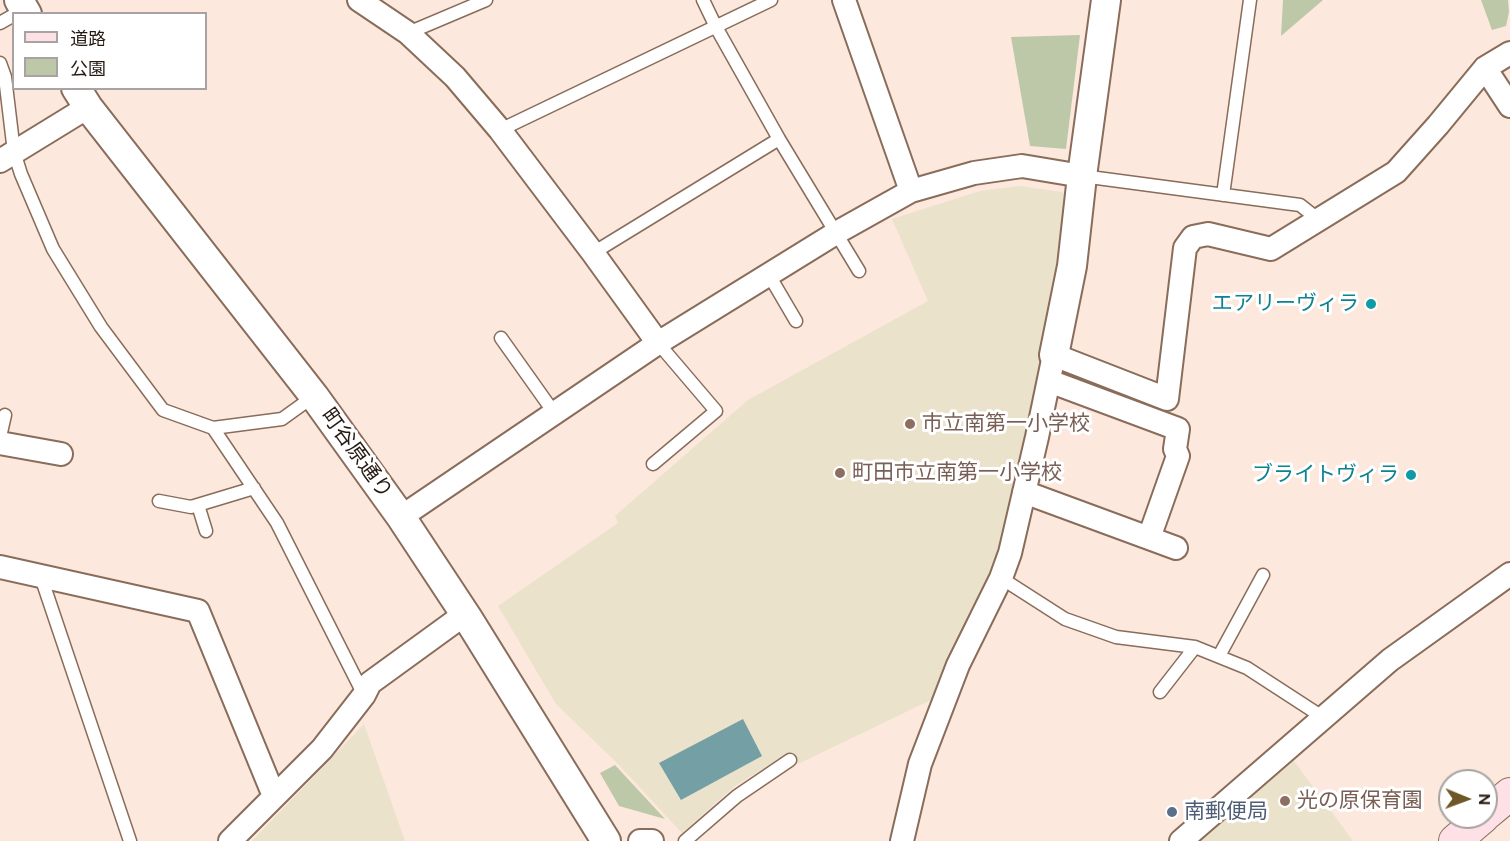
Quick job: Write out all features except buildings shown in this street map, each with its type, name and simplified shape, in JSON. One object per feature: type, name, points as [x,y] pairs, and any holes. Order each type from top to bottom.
[{"type":"main road","points":[[1498,805],[1510,794]]},
{"type":"main road","points":[[1455,841],[1469,829]]},
{"type":"street","points":[[360,0],[408,33],[455,77],[500,130],[658,343]]},
{"type":"street","points":[[844,0],[911,191]]},
{"type":"street","points":[[902,841],[920,764],[958,665],[1001,578],[1010,554],[1052,368],[1072,266],[1106,0]]},
{"type":"street","points":[[1052,368],[1167,399],[1185,248],[1193,237],[1208,234],[1271,249],[1396,172],[1485,68],[1510,53]]},
{"type":"street","points":[[1485,68],[1510,106]]},
{"type":"street","points":[[7,157],[82,98]]},
{"type":"street","name":"町谷原通り","points":[[82,98],[314,396],[401,517],[465,614],[606,841]]},
{"type":"street","points":[[401,517],[658,343],[836,233],[911,191],[974,173],[1022,166],[1082,176]]},
{"type":"street","points":[[1052,368],[1178,429],[1175,449],[1178,456],[1149,538]]},
{"type":"street","points":[[0,443],[61,454]]},
{"type":"street","points":[[1024,492],[1176,548]]},
{"type":"street","points":[[0,567],[198,611],[274,796]]},
{"type":"street","points":[[1180,841],[1390,660],[1510,574]]},
{"type":"street","points":[[230,841],[322,749],[364,695],[370,683],[465,614]]},
{"type":"street","points":[[640,841],[652,841]]},
{"type":"lane","points":[[408,33],[486,0]]},
{"type":"lane","points":[[703,0],[779,139],[859,272]]},
{"type":"lane","points":[[500,130],[771,0]]},
{"type":"lane","points":[[1223,195],[1250,0]]},
{"type":"lane","points":[[0,63],[5,77],[7,157],[21,174],[53,249],[101,327],[163,410],[213,428],[282,418],[314,396]]},
{"type":"lane","points":[[593,253],[779,139]]},
{"type":"lane","points":[[1082,176],[1300,205],[1319,220]]},
{"type":"lane","points":[[770,275],[796,321]]},
{"type":"lane","points":[[501,338],[555,414]]},
{"type":"lane","points":[[653,464],[716,411],[658,343]]},
{"type":"lane","points":[[0,437],[4,415]]},
{"type":"lane","points":[[213,428],[277,523],[364,695]]},
{"type":"lane","points":[[159,501],[191,507],[254,488]]},
{"type":"lane","points":[[198,505],[206,531]]},
{"type":"lane","points":[[1219,656],[1263,575]]},
{"type":"lane","points":[[41,577],[130,841]]},
{"type":"lane","points":[[1001,578],[1065,619],[1116,637],[1195,647],[1247,668],[1324,718]]},
{"type":"lane","points":[[1160,692],[1195,647]]},
{"type":"lane","points":[[686,841],[737,796],[790,760]]},
{"type":"shaded area","name":"町田市立南第一小学校","points":[[1019,186],[1062,192],[1068,198],[1061,267],[1028,431],[993,570],[935,698],[798,764],[790,752],[735,786],[682,833],[617,763],[556,704],[498,606],[618,523],[615,516],[748,400],[928,301],[892,219],[980,191]]},
{"type":"shaded area","points":[[364,724],[405,841],[252,841]]},
{"type":"shaded area","name":"光の原保育園","points":[[1294,761],[1353,841],[1199,841]]},
{"type":"green space","points":[[1283,0],[1323,0],[1281,36]]},
{"type":"green space","points":[[1481,0],[1508,0],[1509,12],[1506,26],[1492,30]]},
{"type":"green space","points":[[1080,35],[1066,149],[1030,146],[1011,37]]},
{"type":"green space","points":[[615,765],[665,819],[619,806],[600,773]]},
{"type":"water","points":[[743,719],[762,756],[681,800],[659,763]]},
{"type":"place","name":"エアリーヴィラ","points":[[1371,304]]},
{"type":"place","name":"市立南第一小学校","points":[[910,424]]},
{"type":"place","name":"町田市立南第一小学校","points":[[840,473]]},
{"type":"place","name":"ブライトヴィラ","points":[[1411,475]]},
{"type":"place","name":"光の原保育園","points":[[1285,801]]},
{"type":"place","name":"南郵便局","points":[[1172,812]]}]
